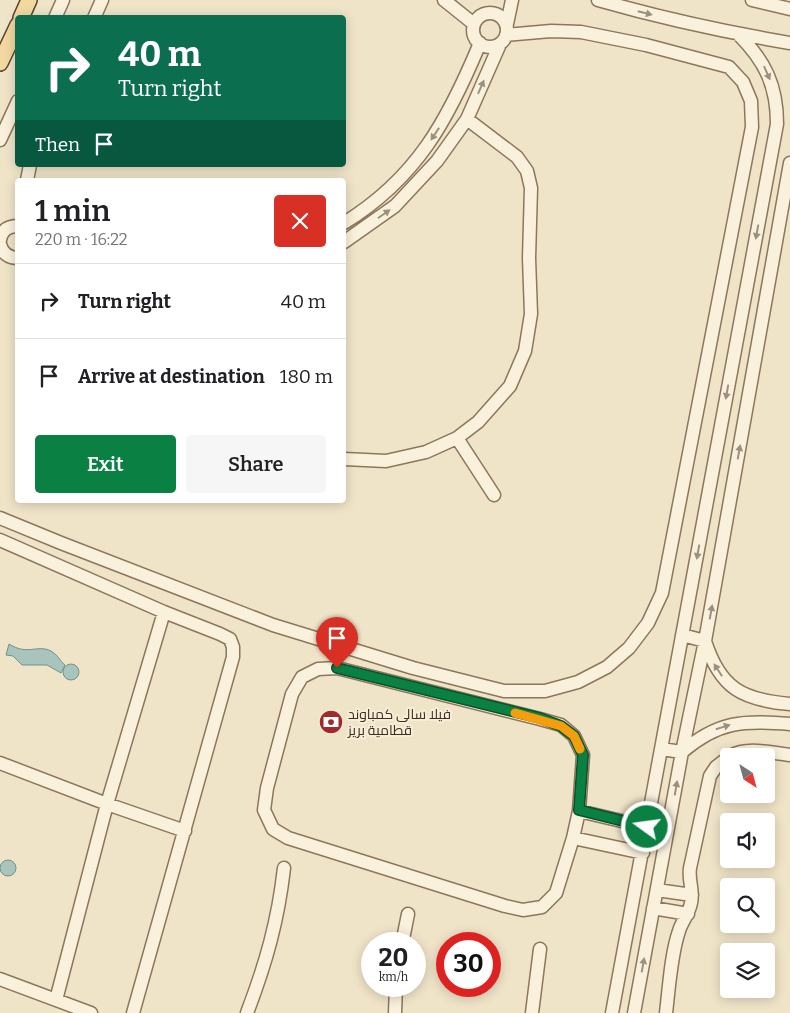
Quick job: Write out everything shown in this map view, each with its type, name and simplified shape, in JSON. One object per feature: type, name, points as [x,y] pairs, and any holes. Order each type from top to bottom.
[{"type":"main road","points":[[22,15],[29,0]]},
{"type":"main road","points":[[0,63],[15,31]]},
{"type":"street","points":[[56,15],[63,0]]},
{"type":"street","points":[[95,15],[102,0]]},
{"type":"street","points":[[444,0],[474,24]]},
{"type":"street","points":[[485,13],[488,0]]},
{"type":"street","points":[[346,241],[395,206],[437,161],[467,119],[504,35],[512,0]]},
{"type":"street","points":[[598,0],[738,34],[790,42]]},
{"type":"street","points":[[752,0],[790,9]]},
{"type":"street","points":[[0,518],[273,625],[412,668],[504,691],[545,691],[578,682],[607,666],[629,648],[648,623],[662,593],[752,127],[751,101],[743,82],[728,67],[655,47],[582,32],[551,31],[504,35],[490,47],[480,44],[474,35],[474,24],[480,16],[490,12],[500,16],[504,35]]},
{"type":"street","points":[[612,1013],[777,124],[777,109],[773,88],[765,68],[753,50],[738,34]]},
{"type":"street","points":[[346,222],[361,213],[400,180],[425,150],[449,112],[480,44]]},
{"type":"street","points":[[0,140],[15,108]]},
{"type":"street","points":[[777,109],[790,111]]},
{"type":"street","points":[[346,459],[386,461],[426,452],[457,438],[478,422],[510,386],[525,352],[531,314],[529,258],[531,188],[527,171],[517,157],[467,119]]},
{"type":"street","points":[[634,1013],[682,752],[705,641],[790,163]]},
{"type":"street","points":[[457,438],[494,495]]},
{"type":"street","points":[[0,540],[164,612],[230,638],[233,647],[233,657],[133,1013]]},
{"type":"street","points":[[56,1000],[107,804],[164,612]]},
{"type":"street","points":[[682,636],[705,641]]},
{"type":"street","points":[[705,641],[712,661],[723,678],[739,692],[758,700],[790,704]]},
{"type":"street","points":[[337,668],[540,718],[561,726],[574,736],[583,755],[579,810],[573,838],[556,893],[542,908],[523,910],[288,838],[273,829],[264,810],[267,788],[292,694],[302,677],[318,669],[337,668]]},
{"type":"street","points":[[661,749],[682,752],[697,739],[714,729],[733,724],[752,722],[790,724]]},
{"type":"street","points":[[775,753],[790,755]]},
{"type":"street","points":[[0,763],[107,804],[185,831]]},
{"type":"street","points":[[666,1013],[678,932],[688,914],[692,895],[689,882],[690,868],[710,776],[720,764]]},
{"type":"street","points":[[579,810],[647,827]]},
{"type":"street","points":[[573,838],[643,853]]},
{"type":"street","points":[[247,1013],[264,968],[272,939],[280,901],[284,868]]},
{"type":"street","points":[[657,890],[692,895]]},
{"type":"street","points":[[653,908],[688,914]]},
{"type":"street","points":[[404,932],[408,914]]},
{"type":"street","points":[[532,1013],[540,949]]},
{"type":"street","points":[[0,979],[91,1013]]},
{"type":"street","points":[[395,1013],[396,997]]},
{"type":"water","points":[[9,644],[27,650],[46,649],[55,654],[65,665],[61,673],[47,665],[22,665],[13,656],[6,655]]},
{"type":"water","points":[[71,664],[79,672],[71,680],[63,672]]},
{"type":"water","points":[[8,860],[16,868],[8,876],[0,868]]},
{"type":"slow traffic","points":[[515,713],[540,718],[561,726],[574,736],[580,749]]},
{"type":"place","name":"فيلا سالى كمباوند قطامية بريز","points":[[331,722]]},
{"type":"route","points":[[337,668],[436,694],[540,718],[561,726],[574,736],[583,755],[579,810],[647,827]]}]
